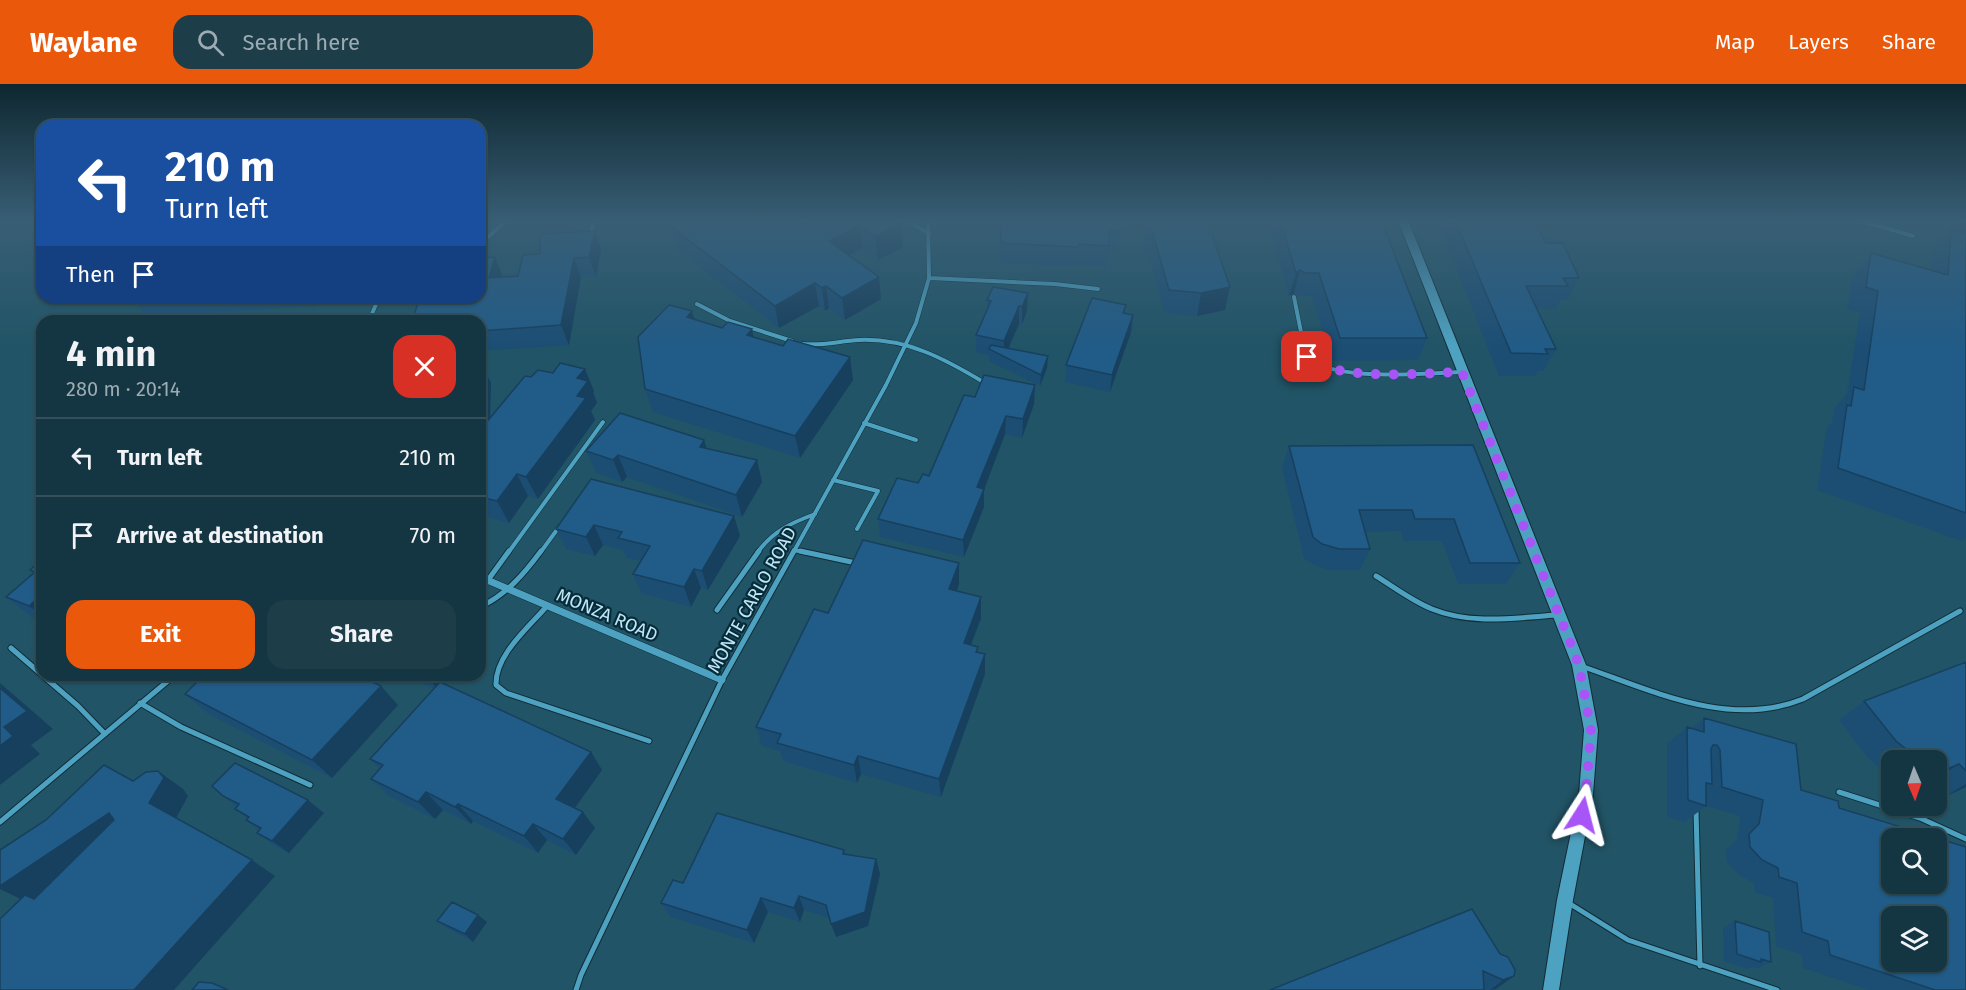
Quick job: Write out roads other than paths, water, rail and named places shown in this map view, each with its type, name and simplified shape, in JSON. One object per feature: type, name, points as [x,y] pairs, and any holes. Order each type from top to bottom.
[{"type":"street","points":[[1419,262],[1579,665],[1591,730],[1586,794],[1565,900],[1551,990]]},
{"type":"street","name":"MONZA ROAD","points":[[487,581],[722,680]]},
{"type":"lane","name":"MONTE CARLO ROAD","points":[[576,990],[581,975],[722,680],[886,385],[916,323],[929,279],[929,262]]},
{"type":"lane","points":[[929,279],[1055,284],[1098,289]]},
{"type":"lane","points":[[1294,297],[1305,353],[1313,363],[1364,373],[1462,372]]},
{"type":"lane","points":[[697,304],[729,321],[804,345],[817,346],[857,340],[905,344],[931,351],[987,383]]},
{"type":"lane","points":[[487,581],[603,422]]},
{"type":"lane","points":[[864,423],[916,440]]},
{"type":"lane","points":[[833,480],[878,491],[857,529]]},
{"type":"lane","points":[[717,610],[768,538],[790,523],[815,514]]},
{"type":"lane","points":[[486,604],[495,600],[507,589],[533,561],[566,518]]},
{"type":"lane","points":[[794,550],[856,563],[852,572]]},
{"type":"lane","points":[[1376,576],[1430,609],[1450,616],[1502,619],[1559,615]]},
{"type":"lane","points":[[547,606],[501,663],[494,678],[495,685],[506,693],[649,741]]},
{"type":"lane","points":[[1579,665],[1678,698],[1721,708],[1751,710],[1779,708],[1803,699],[1960,611]]},
{"type":"lane","points":[[11,648],[36,670]]},
{"type":"lane","points":[[49,681],[105,734]]},
{"type":"lane","points":[[0,822],[168,681]]},
{"type":"lane","points":[[140,703],[181,727],[310,785]]},
{"type":"lane","points":[[1839,792],[1916,817],[1966,839]]},
{"type":"lane","points":[[1696,803],[1701,966]]},
{"type":"lane","points":[[1565,900],[1628,940],[1777,990]]}]
